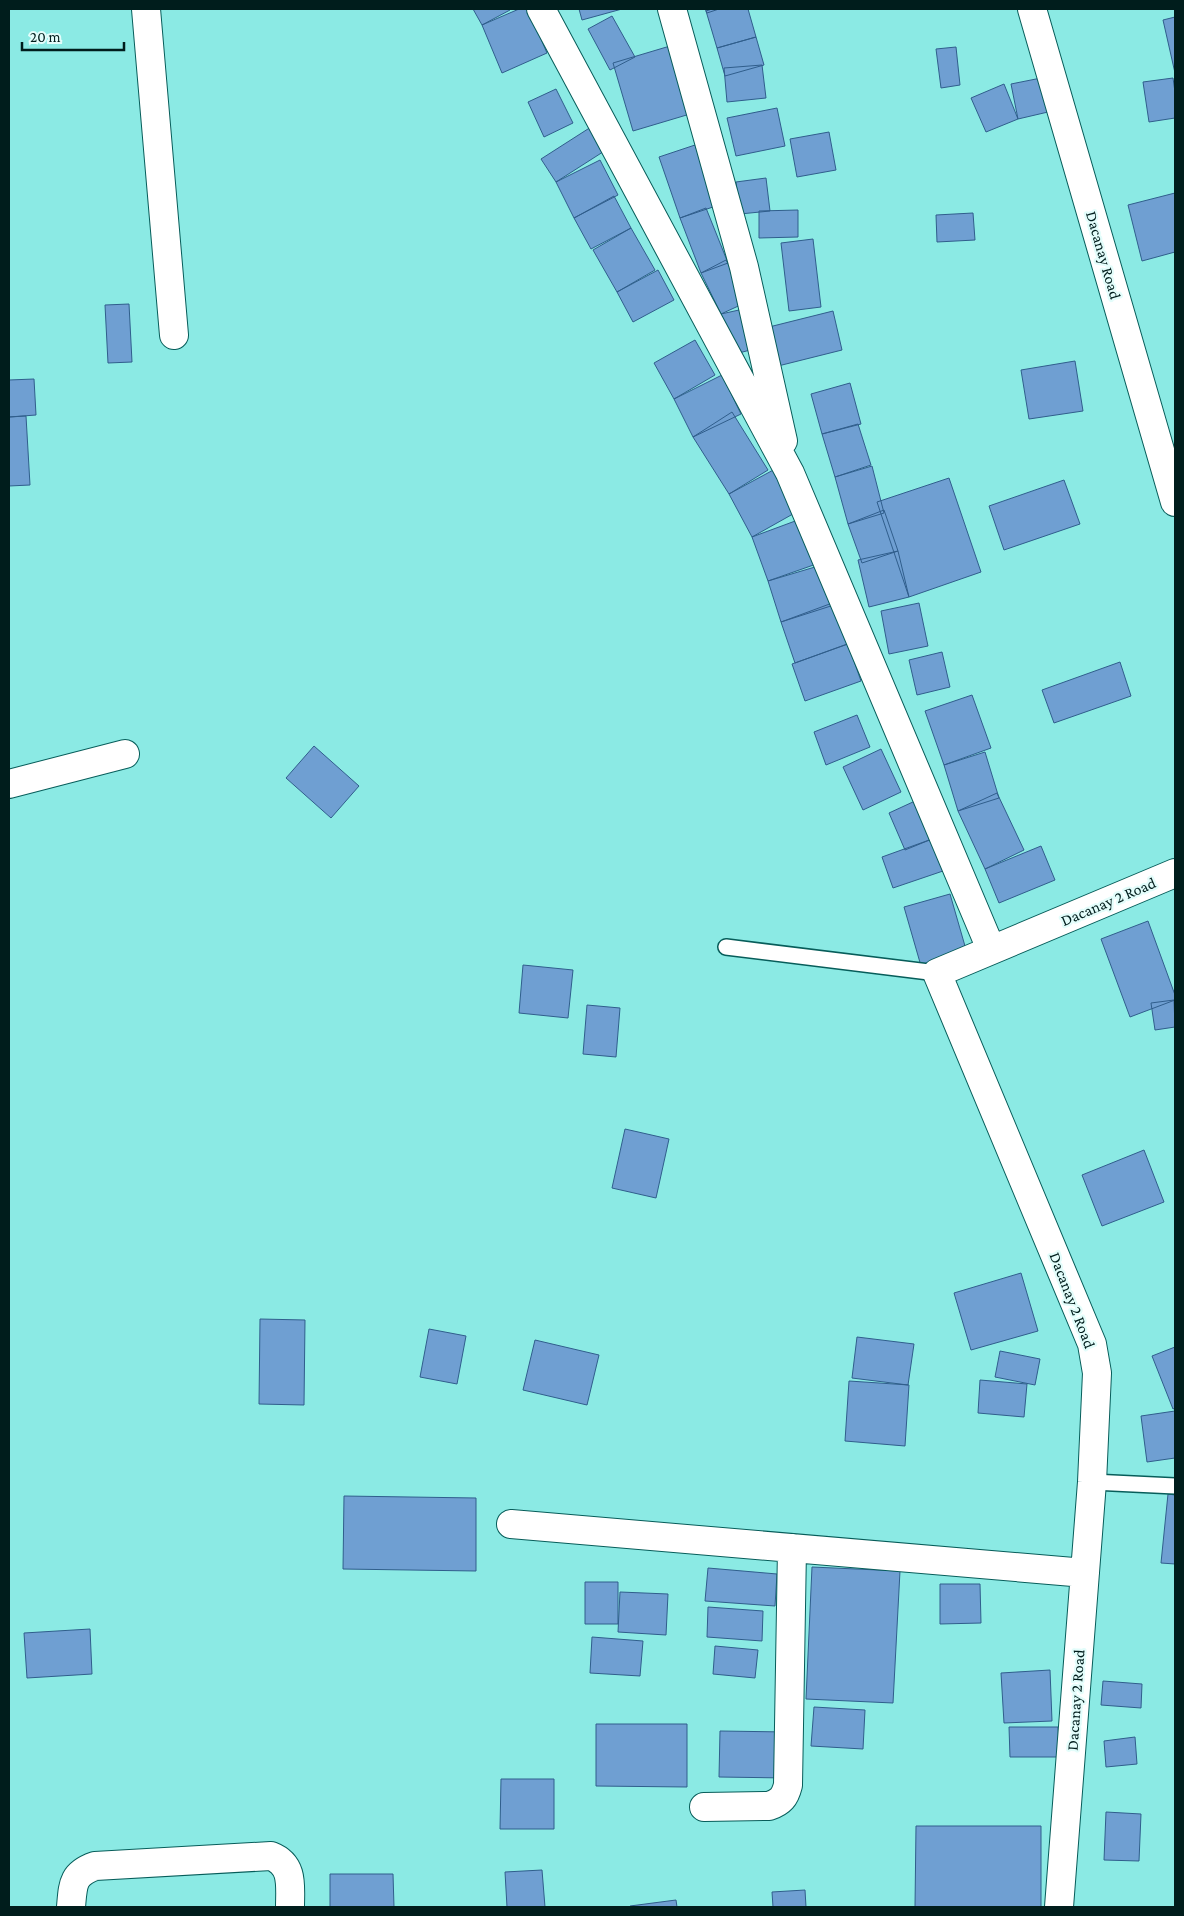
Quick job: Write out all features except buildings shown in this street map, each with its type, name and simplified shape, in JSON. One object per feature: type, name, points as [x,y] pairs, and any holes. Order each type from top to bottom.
[{"type":"street","points":[[146,9],[174,334]]},
{"type":"street","points":[[541,9],[790,473],[992,949]]},
{"type":"street","points":[[672,9],[744,267],[790,473]]},
{"type":"street","name":"Dacanay Road","points":[[1032,9],[1175,502]]},
{"type":"street","points":[[9,784],[125,754]]},
{"type":"street","name":"Dacanay 2 Road","points":[[1059,1907],[1092,1482],[1097,1373],[1092,1344],[937,972],[1175,873]]},
{"type":"street","points":[[511,1524],[1085,1573]]},
{"type":"street","points":[[704,1807],[769,1806],[778,1804],[786,1793],[788,1785],[792,1548]]},
{"type":"street","points":[[71,1907],[76,1877],[83,1870],[95,1866],[271,1856],[281,1860],[288,1869],[290,1907]]},
{"type":"lane","points":[[726,947],[937,972]]},
{"type":"lane","points":[[1092,1482],[1175,1486]]}]
